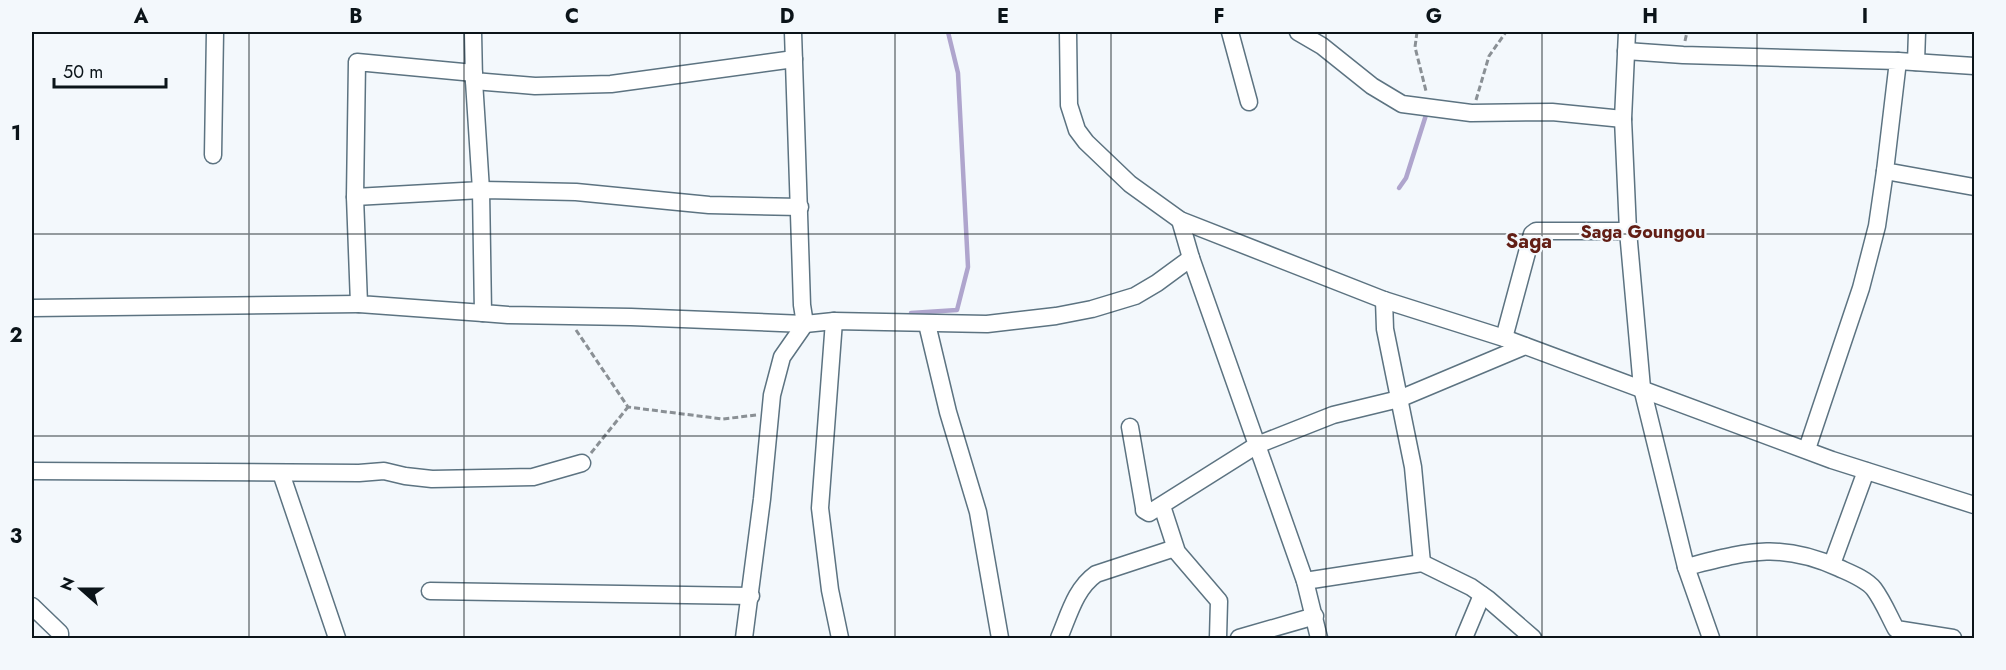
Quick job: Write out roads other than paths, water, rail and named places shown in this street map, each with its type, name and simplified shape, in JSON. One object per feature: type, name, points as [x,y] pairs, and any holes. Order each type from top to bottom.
[{"type":"street","points":[[213,155],[215,32]]},
{"type":"street","points":[[473,32],[481,190],[483,313]]},
{"type":"street","points":[[744,639],[751,596],[772,395],[782,357],[805,324],[802,305],[793,32]]},
{"type":"street","points":[[1068,32],[1069,105],[1077,130],[1086,142],[1130,184],[1180,220],[1384,300],[1504,338],[1866,471],[1974,505]]},
{"type":"street","points":[[1233,32],[1249,102]]},
{"type":"street","points":[[1298,32],[1322,46],[1361,79],[1402,104],[1472,113],[1552,112],[1623,119]]},
{"type":"street","points":[[1627,32],[1623,119],[1629,231],[1642,388],[1686,567],[1711,639]]},
{"type":"street","points":[[1916,62],[1917,32]]},
{"type":"street","points":[[1626,51],[1974,66]]},
{"type":"street","points":[[359,304],[355,197],[357,62],[535,86],[612,84],[794,59]]},
{"type":"street","points":[[1807,449],[1861,288],[1877,226],[1898,61]]},
{"type":"street","points":[[1885,171],[1974,187]]},
{"type":"street","points":[[355,197],[481,190],[576,192],[709,205],[800,207]]},
{"type":"street","points":[[1180,220],[1191,258],[1305,580],[1319,639]]},
{"type":"street","points":[[1504,338],[1532,234],[1536,231],[1629,231]]},
{"type":"street","points":[[32,308],[359,304],[508,315],[805,324],[834,321],[987,324],[1023,321],[1100,306],[1135,296],[1191,258]]},
{"type":"street","points":[[1384,300],[1385,329],[1413,467],[1422,562]]},
{"type":"street","points":[[834,321],[820,508],[830,590],[840,639]]},
{"type":"street","points":[[927,324],[946,405],[978,512],[1000,639]]},
{"type":"street","points":[[1130,427],[1144,510],[1149,513],[1257,445],[1333,415],[1399,399],[1525,346]]},
{"type":"street","points":[[32,471],[359,473],[384,471],[432,479],[533,477],[582,463]]},
{"type":"street","points":[[1832,564],[1866,471]]},
{"type":"street","points":[[281,473],[337,639]]},
{"type":"street","points":[[1162,506],[1175,548],[1219,601],[1218,639]]},
{"type":"street","points":[[1059,639],[1075,599],[1087,580],[1096,574],[1175,548]]},
{"type":"street","points":[[1686,567],[1748,552],[1773,550],[1791,552],[1832,564],[1855,575],[1872,587],[1898,634],[1953,639]]},
{"type":"street","points":[[1305,580],[1422,562],[1458,579],[1482,595],[1533,639]]},
{"type":"street","points":[[430,591],[751,596]]},
{"type":"street","points":[[1464,639],[1482,595]]},
{"type":"street","points":[[32,606],[60,633],[60,639]]},
{"type":"street","points":[[1239,639],[1315,616]]},
{"type":"waterway","points":[[911,313],[957,310],[968,267],[958,73],[948,32]]},
{"type":"waterway","points":[[1399,188],[1406,178],[1426,115]]},
{"type":"district","name":"Saga Goungou","points":[[1643,232]]},
{"type":"district","name":"Saga","points":[[1529,241]]}]
